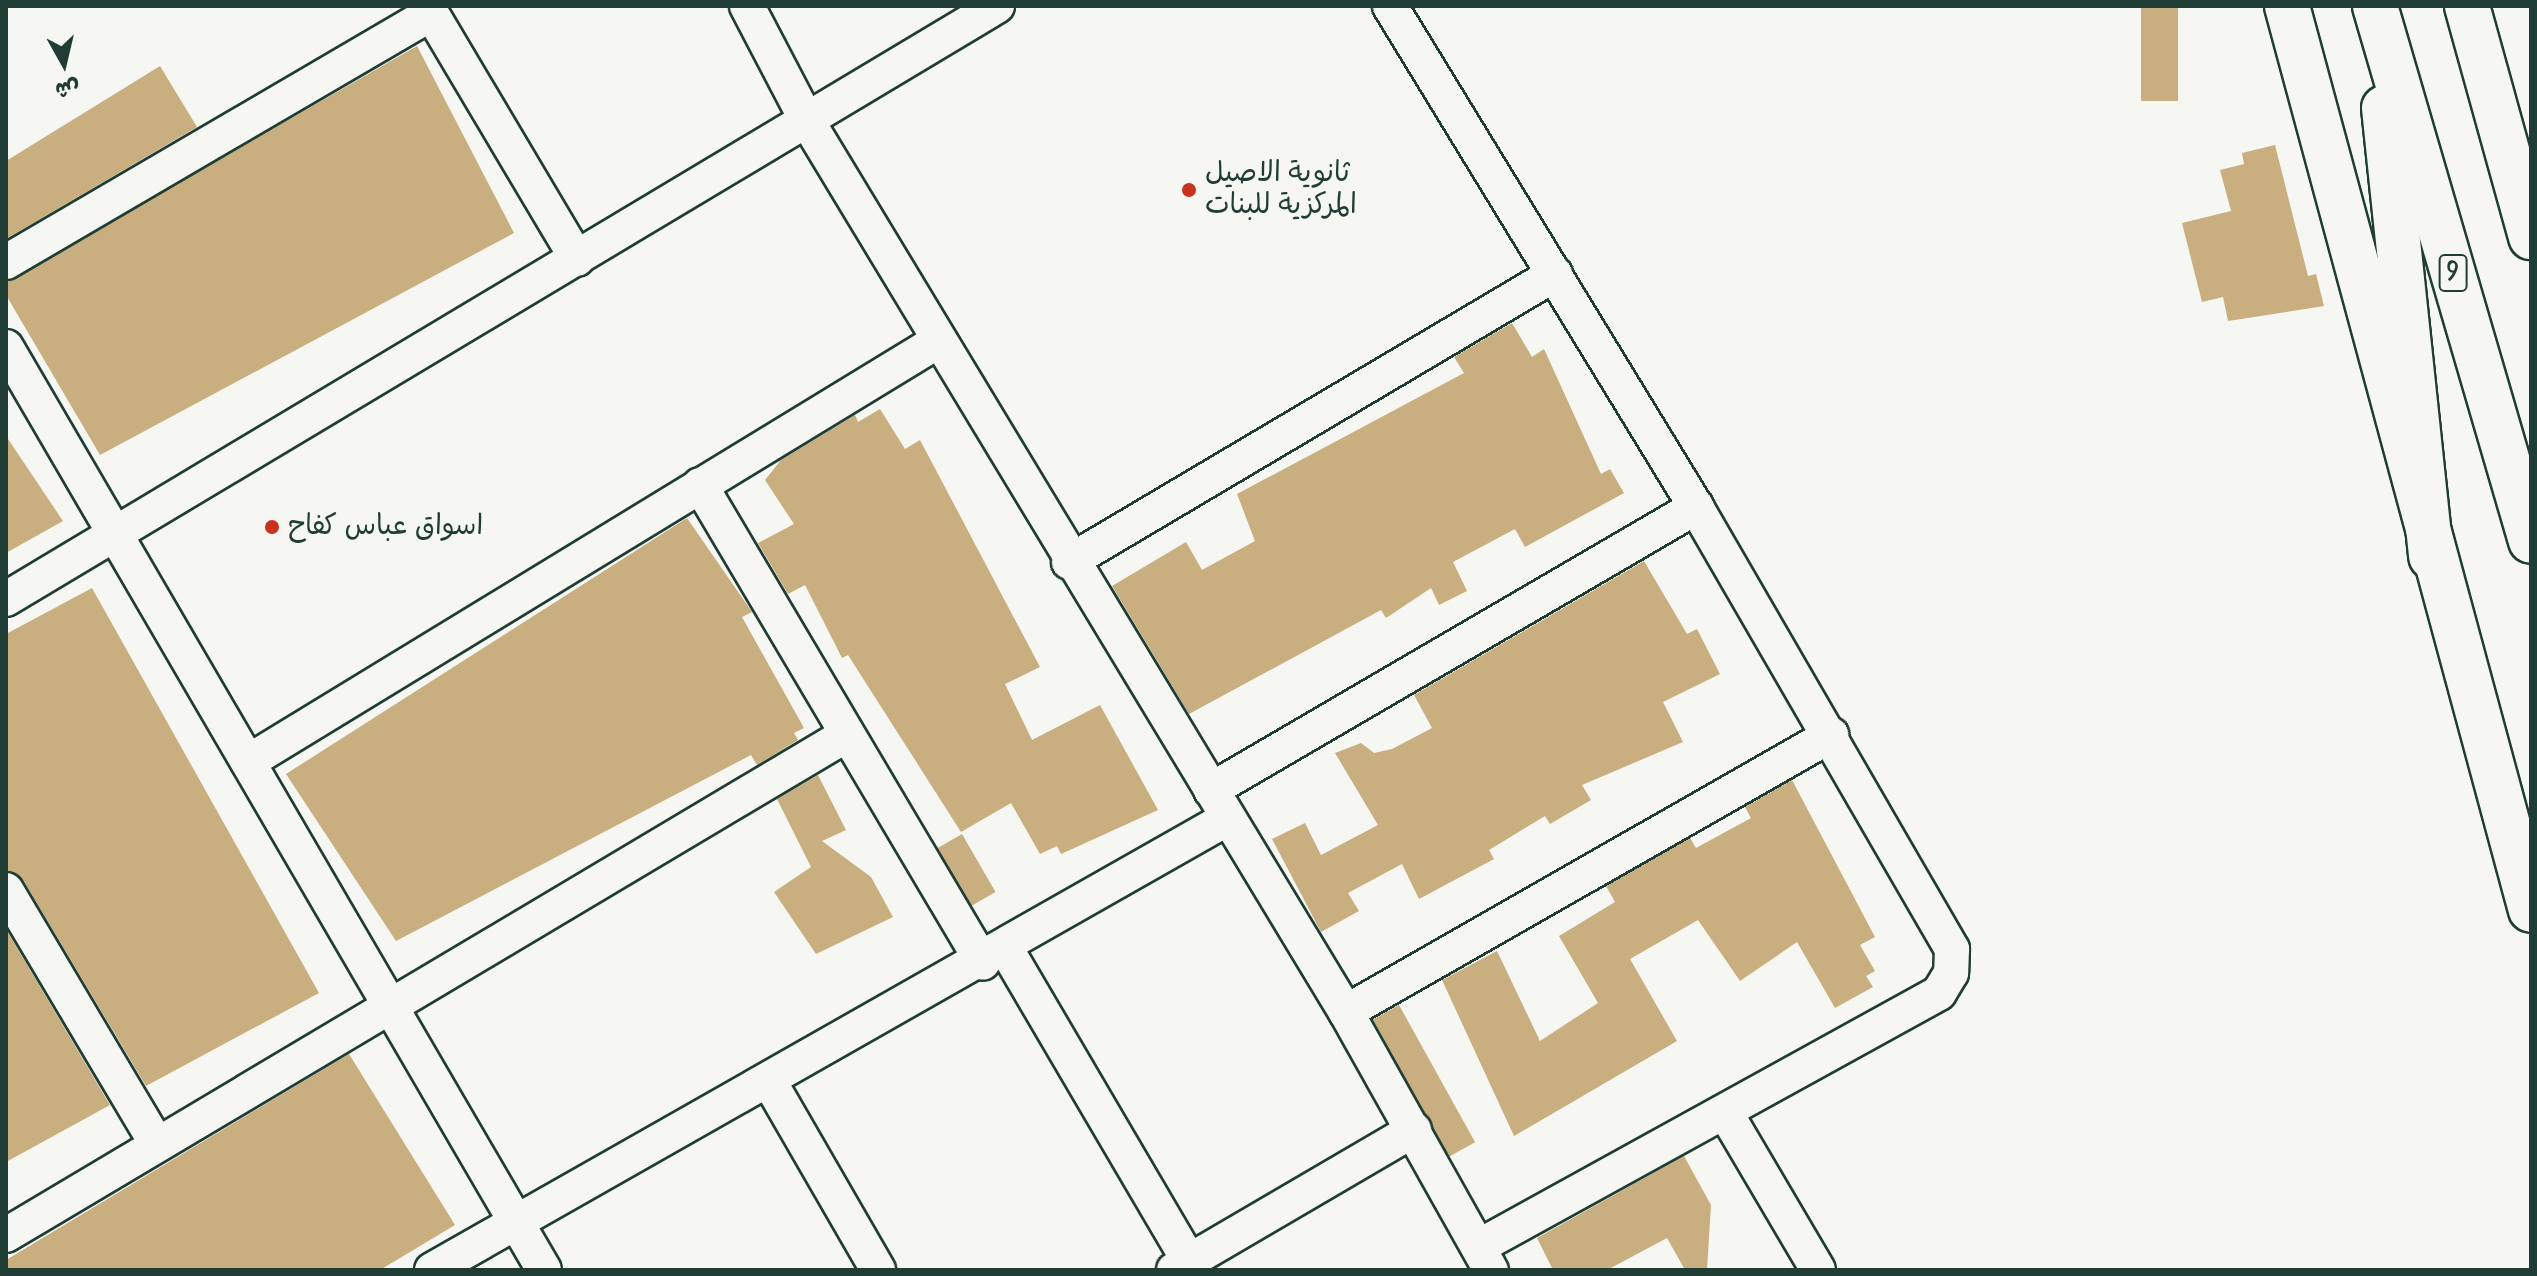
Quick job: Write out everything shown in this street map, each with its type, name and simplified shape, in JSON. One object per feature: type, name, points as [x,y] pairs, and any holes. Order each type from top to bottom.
[{"type":"main road","points":[[2287,6],[2431,557],[2531,910]]},
{"type":"main road","points":[[2374,6],[2431,557]]},
{"type":"main road","name":"9","points":[[2374,6],[2531,541]]},
{"type":"main road","points":[[2467,6],[2531,237]]},
{"type":"street","points":[[747,6],[806,119],[1069,562],[1346,1012],[1484,1258],[1725,1112],[1939,993],[1951,973],[1942,927],[1831,735],[1696,507],[1390,6]]},
{"type":"street","points":[[6,599],[997,6]]},
{"type":"street","points":[[6,262],[429,10],[577,259]]},
{"type":"street","points":[[1069,562],[1555,274]]},
{"type":"street","points":[[248,762],[938,341]]},
{"type":"street","points":[[6,347],[544,1270]]},
{"type":"street","points":[[700,485],[846,735],[995,956],[1182,1266],[1414,1130]]},
{"type":"street","points":[[432,1270],[995,956],[1219,804],[1696,507]]},
{"type":"street","points":[[6,1235],[388,1001],[846,735]]},
{"type":"street","points":[[1346,1012],[1831,735]]},
{"type":"street","points":[[6,890],[156,1143]]},
{"type":"street","points":[[769,1081],[878,1270]]},
{"type":"street","points":[[1725,1112],[1818,1270]]},
{"type":"building","points":[[2141,6],[2178,6],[2178,101],[2141,101]]},
{"type":"building","points":[[417,46],[514,233],[100,455],[6,295],[6,282]]},
{"type":"building","points":[[160,66],[197,127],[6,239],[6,161]]},
{"type":"building","points":[[2275,145],[2308,276],[2316,274],[2324,306],[2228,321],[2223,297],[2202,302],[2182,223],[2231,211],[2220,170],[2244,164],[2242,153]]},
{"type":"building","points":[[1512,323],[1532,357],[1544,349],[1601,474],[1610,469],[1624,493],[1525,547],[1515,529],[1453,562],[1467,591],[1439,605],[1431,588],[1386,618],[1381,610],[1189,714],[1112,586],[1186,542],[1202,570],[1255,541],[1237,494],[1464,373],[1454,357]]},
{"type":"building","points":[[880,409],[905,449],[920,440],[1040,667],[1005,684],[1032,740],[1100,705],[1158,810],[1061,854],[1057,846],[1040,854],[1011,803],[961,832],[848,655],[842,658],[805,585],[788,594],[758,543],[794,524],[765,480],[781,460],[855,415],[858,422]]},
{"type":"building","points":[[6,436],[63,521],[6,553]]},
{"type":"building","points":[[687,518],[752,612],[742,617],[804,728],[794,733],[798,740],[757,765],[751,755],[396,941],[286,774]]},
{"type":"building","points":[[1644,561],[1687,634],[1697,629],[1720,674],[1663,702],[1683,742],[1582,785],[1591,800],[1550,824],[1545,816],[1489,850],[1494,859],[1419,899],[1402,864],[1348,893],[1359,911],[1321,932],[1272,839],[1305,823],[1321,855],[1378,825],[1335,753],[1361,743],[1374,753],[1392,749],[1432,728],[1414,695]]},
{"type":"building","points":[[92,588],[319,993],[146,1086],[23,880],[6,870],[6,634]]},
{"type":"building","points":[[818,775],[846,830],[822,841],[871,877],[893,917],[816,954],[774,892],[811,867],[777,799]]},
{"type":"building","points":[[1792,780],[1875,937],[1860,945],[1875,971],[1866,976],[1873,987],[1835,1008],[1797,942],[1740,981],[1698,920],[1630,959],[1677,1041],[1514,1136],[1442,980],[1497,951],[1540,1041],[1598,1003],[1559,936],[1615,902],[1606,886],[1690,838],[1696,848],[1751,818],[1745,807]]},
{"type":"building","points":[[962,834],[996,892],[971,906],[938,848]]},
{"type":"building","points":[[6,929],[110,1105],[6,1162]]},
{"type":"building","points":[[1399,1005],[1475,1142],[1449,1157],[1373,1020]]},
{"type":"building","points":[[349,1054],[455,1225],[380,1270],[6,1270],[6,1260]]},
{"type":"building","points":[[1684,1156],[1711,1205],[1707,1270],[1685,1270],[1667,1238],[1607,1270],[1553,1270],[1537,1238]]},
{"type":"place","name":"ثانوية الاصيل المركزية للبنات","points":[[1189,190]]},
{"type":"place","name":"اسواق عباس كفاح","points":[[272,527]]}]
